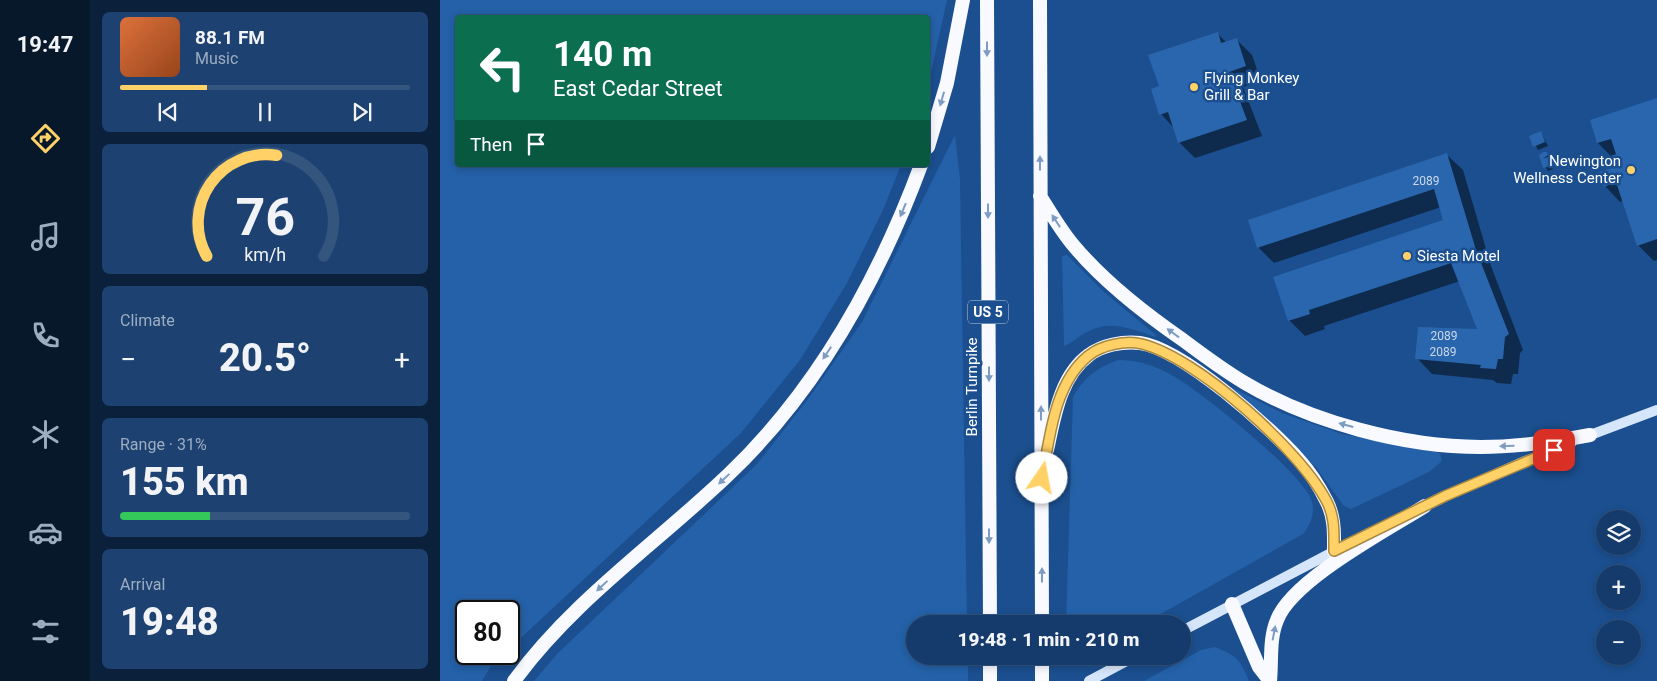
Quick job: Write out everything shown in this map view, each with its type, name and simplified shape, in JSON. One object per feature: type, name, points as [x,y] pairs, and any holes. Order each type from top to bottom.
[{"type":"highway","points":[[930,139],[947,82],[962,0]]},
{"type":"highway","name":"Berlin Turnpike","points":[[987,0],[990,615]]},
{"type":"highway","points":[[1040,0],[1042,615]]},
{"type":"highway","points":[[514,681],[544,645],[590,597],[730,473],[790,405],[842,330],[862,294],[894,231],[920,167]]},
{"type":"highway","points":[[1040,196],[1074,246],[1092,266],[1142,310],[1245,384],[1276,399],[1323,418],[1375,433],[1444,444],[1479,447],[1549,442],[1590,435]]},
{"type":"highway","points":[[1042,478],[1052,427],[1066,382],[1077,366],[1089,354],[1107,346],[1124,343],[1141,344],[1163,352],[1188,366],[1260,422],[1302,463],[1328,504],[1334,527],[1334,551]]},
{"type":"highway","points":[[1188,366],[1197,351]]},
{"type":"highway","points":[[1232,604],[1259,667],[1270,681],[1274,629],[1277,619],[1292,595],[1340,560],[1425,506]]},
{"type":"highway","points":[[990,665],[990,681]]},
{"type":"main road","points":[[1191,626],[1334,551],[1425,506],[1518,464],[1657,410]]},
{"type":"main road","points":[[1089,681],[1119,665]]},
{"type":"shaded area","points":[[440,0],[947,0],[930,77],[930,15],[455,15],[455,167],[900,167],[883,210],[847,283],[800,360],[741,433],[520,639],[520,600],[455,600],[455,665],[492,665],[482,681],[440,681]]},
{"type":"shaded area","points":[[955,135],[960,179],[967,615],[906,615],[906,665],[968,665],[968,681],[534,681],[557,654],[757,464],[808,399],[862,322]]},
{"type":"shaded area","points":[[1067,255],[1105,293],[1156,335],[1155,337],[1121,327],[1104,326],[1081,335],[1064,346],[1062,256]]},
{"type":"shaded area","points":[[1118,360],[1131,361],[1143,363],[1166,372],[1199,393],[1245,430],[1288,469],[1303,486],[1311,499],[1313,513],[1303,534],[1159,615],[1066,615],[1073,397],[1092,374]]},
{"type":"shaded area","points":[[1229,386],[1282,413],[1342,434],[1440,453],[1442,461],[1429,472],[1351,509],[1344,506],[1315,466],[1238,397]]},
{"type":"shaded area","points":[[1215,647],[1233,656],[1240,663],[1249,681],[1144,681],[1173,665],[1191,665],[1191,655],[1201,650]]},
{"type":"building","name":"Flying Monkey Grill & Bar","points":[[1218,32],[1221,43],[1237,38],[1246,66],[1229,72],[1247,120],[1178,143],[1168,112],[1159,115],[1151,89],[1159,86],[1148,55]]},
{"type":"building","name":"Newington Wellness Center","points":[[1657,98],[1657,239],[1637,246],[1616,182],[1604,187],[1599,172],[1612,168],[1608,157],[1616,154],[1611,139],[1597,143],[1590,120]]},
{"type":"building","points":[[1541,131],[1545,142],[1533,147],[1529,136]]},
{"type":"building","points":[[1547,152],[1548,155],[1543,159],[1550,156],[1552,161],[1548,162],[1550,166],[1543,168],[1539,155]]},
{"type":"building","name":"Siesta Motel","points":[[1447,153],[1476,250],[1509,334],[1505,337],[1503,359],[1498,359],[1496,369],[1480,368],[1481,365],[1415,359],[1418,327],[1477,329],[1451,263],[1309,310],[1310,314],[1288,321],[1273,277],[1443,220],[1434,189],[1257,248],[1248,220]]},
{"type":"place","name":"Flying Monkey Grill & Bar","points":[[1194,87]]},
{"type":"place","name":"Newington Wellness Center","points":[[1631,170]]},
{"type":"place","name":"Siesta Motel","points":[[1407,256]]},
{"type":"route","points":[[1042,478],[1052,427],[1066,382],[1077,366],[1089,354],[1107,346],[1124,343],[1141,344],[1163,352],[1188,366],[1260,422],[1285,445],[1302,463],[1328,504],[1334,527],[1334,551],[1445,496],[1554,450]]}]
